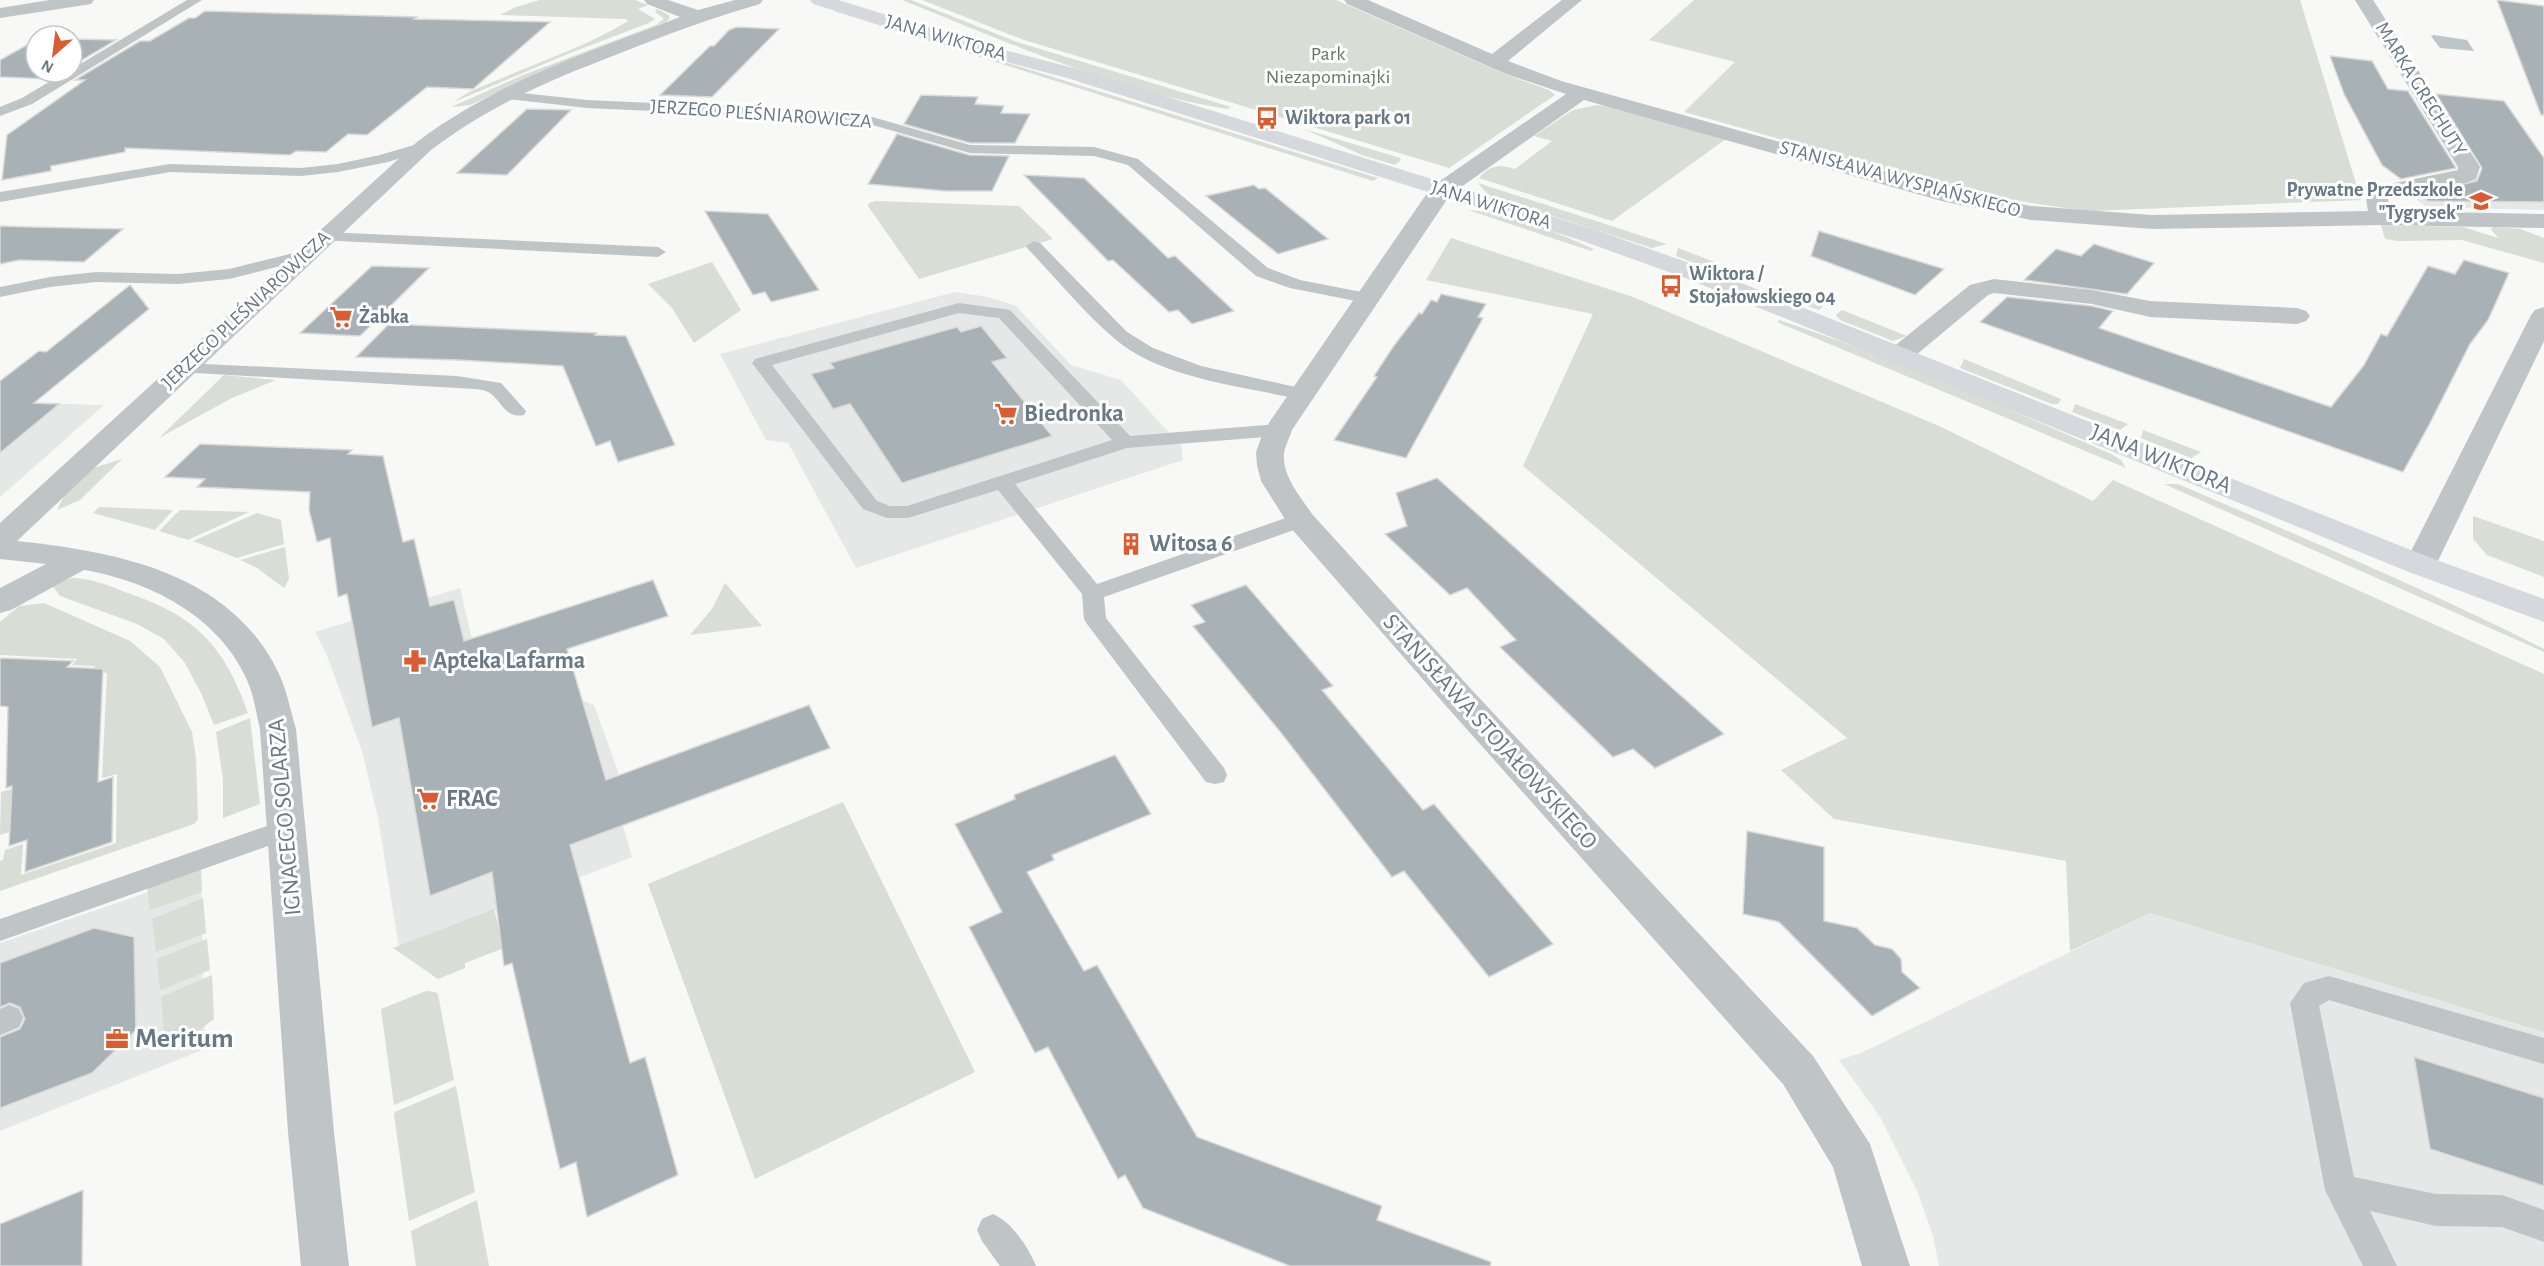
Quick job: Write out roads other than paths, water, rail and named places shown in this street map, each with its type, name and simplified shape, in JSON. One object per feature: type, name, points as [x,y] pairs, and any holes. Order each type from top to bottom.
[{"type":"street","points":[[0,13],[85,0]]},
{"type":"street","points":[[653,0],[698,16]]},
{"type":"street","name":"JERZEGO PLEŚNIAROWICZA","points":[[698,16],[708,7],[722,0]]},
{"type":"street","name":"JERZEGO PLEŚNIAROWICZA","points":[[0,540],[315,246],[424,146],[452,125],[503,95],[565,67],[698,16],[754,0]]},
{"type":"street","name":"JANA WIKTORA","points":[[819,0],[979,49],[1074,74],[1588,235],[1697,274],[1901,354],[2420,565],[2544,611]]},
{"type":"street","points":[[1491,60],[1501,57],[1573,0]]},
{"type":"street","name":"MARKA GRECHUTY","points":[[2364,0],[2469,167],[2468,174],[2457,178],[2383,192],[2378,199],[2378,208],[2383,218]]},
{"type":"street","name":"STANISŁAWA WYSPIAŃSKIEGO","points":[[1367,2],[1533,78],[1950,196],[2031,213],[2152,222],[2383,218],[2544,221]]},
{"type":"street","name":"JANA WIKTORA","points":[[894,4],[1074,74]]},
{"type":"street","name":"STANISŁAWA STOJAŁOWSKIEGO","points":[[1581,93],[1442,190],[1366,298],[1278,430],[1270,452],[1271,465],[1276,481],[1301,520],[1499,742],[1798,1070],[1854,1159],[1886,1266]]},
{"type":"street","points":[[1901,354],[1979,290],[1994,286],[2092,297],[2150,309],[2297,316]]},
{"type":"street","points":[[2420,565],[2544,315]]},
{"type":"street","name":"IGNACEGO SOLARZA","points":[[0,549],[80,558],[115,567],[177,590],[205,604],[238,634],[257,663],[273,700],[287,829],[311,1132],[325,1266]]},
{"type":"street","points":[[0,602],[80,558]]},
{"type":"street","name":"JANA WIKTORA","points":[[2420,565],[2544,629]]},
{"type":"lane","points":[[0,111],[27,101],[196,0]]},
{"type":"lane","name":"JERZEGO PLEŚNIAROWICZA","points":[[503,95],[587,104],[855,116],[880,121],[967,148],[994,152],[1093,151],[1114,154],[1133,162],[1262,272],[1296,284],[1366,298]]},
{"type":"lane","points":[[0,197],[170,168],[302,172],[338,168],[383,159],[424,146]]},
{"type":"lane","points":[[0,292],[50,282],[96,277],[178,279],[229,274],[315,246],[657,252]]},
{"type":"lane","points":[[1034,246],[1121,336],[1137,346],[1161,359],[1185,367],[1302,394]]},
{"type":"lane","points":[[1125,442],[1004,315],[959,308],[761,363],[870,505],[887,512],[908,512],[1125,442],[1278,430]]},
{"type":"lane","points":[[184,368],[458,382],[494,387],[517,411]]},
{"type":"lane","points":[[1003,483],[1093,593],[1095,619],[1215,775]]},
{"type":"lane","points":[[1093,593],[1301,520]]},
{"type":"lane","points":[[0,930],[287,829]]},
{"type":"lane","points":[[2381,1266],[2341,1190],[2304,1003],[2314,992],[2329,988],[2544,1051]]},
{"type":"lane","points":[[2341,1190],[2436,1210],[2502,1212],[2544,1226]]},
{"type":"lane","points":[[993,1230],[1020,1266]]},
{"type":"place","name":"Wiktora park 01","points":[[1267,118]]},
{"type":"place","name":"Prywatne Przedszkole \"Tygrysek\"","points":[[2481,201]]},
{"type":"place","name":"Wiktora / Stojałowskiego 04","points":[[1671,286]]},
{"type":"place","name":"Żabka","points":[[341,317]]},
{"type":"place","name":"Biedronka","points":[[1006,414]]},
{"type":"place","name":"Witosa 6","points":[[1131,544]]},
{"type":"place","name":"Apteka Lafarma","points":[[415,661]]},
{"type":"place","name":"FRAC","points":[[428,799]]},
{"type":"place","name":"Meritum","points":[[117,1039]]},
{"type":"park label","name":"Park Niezapominajki","points":[[1328,66]]}]
